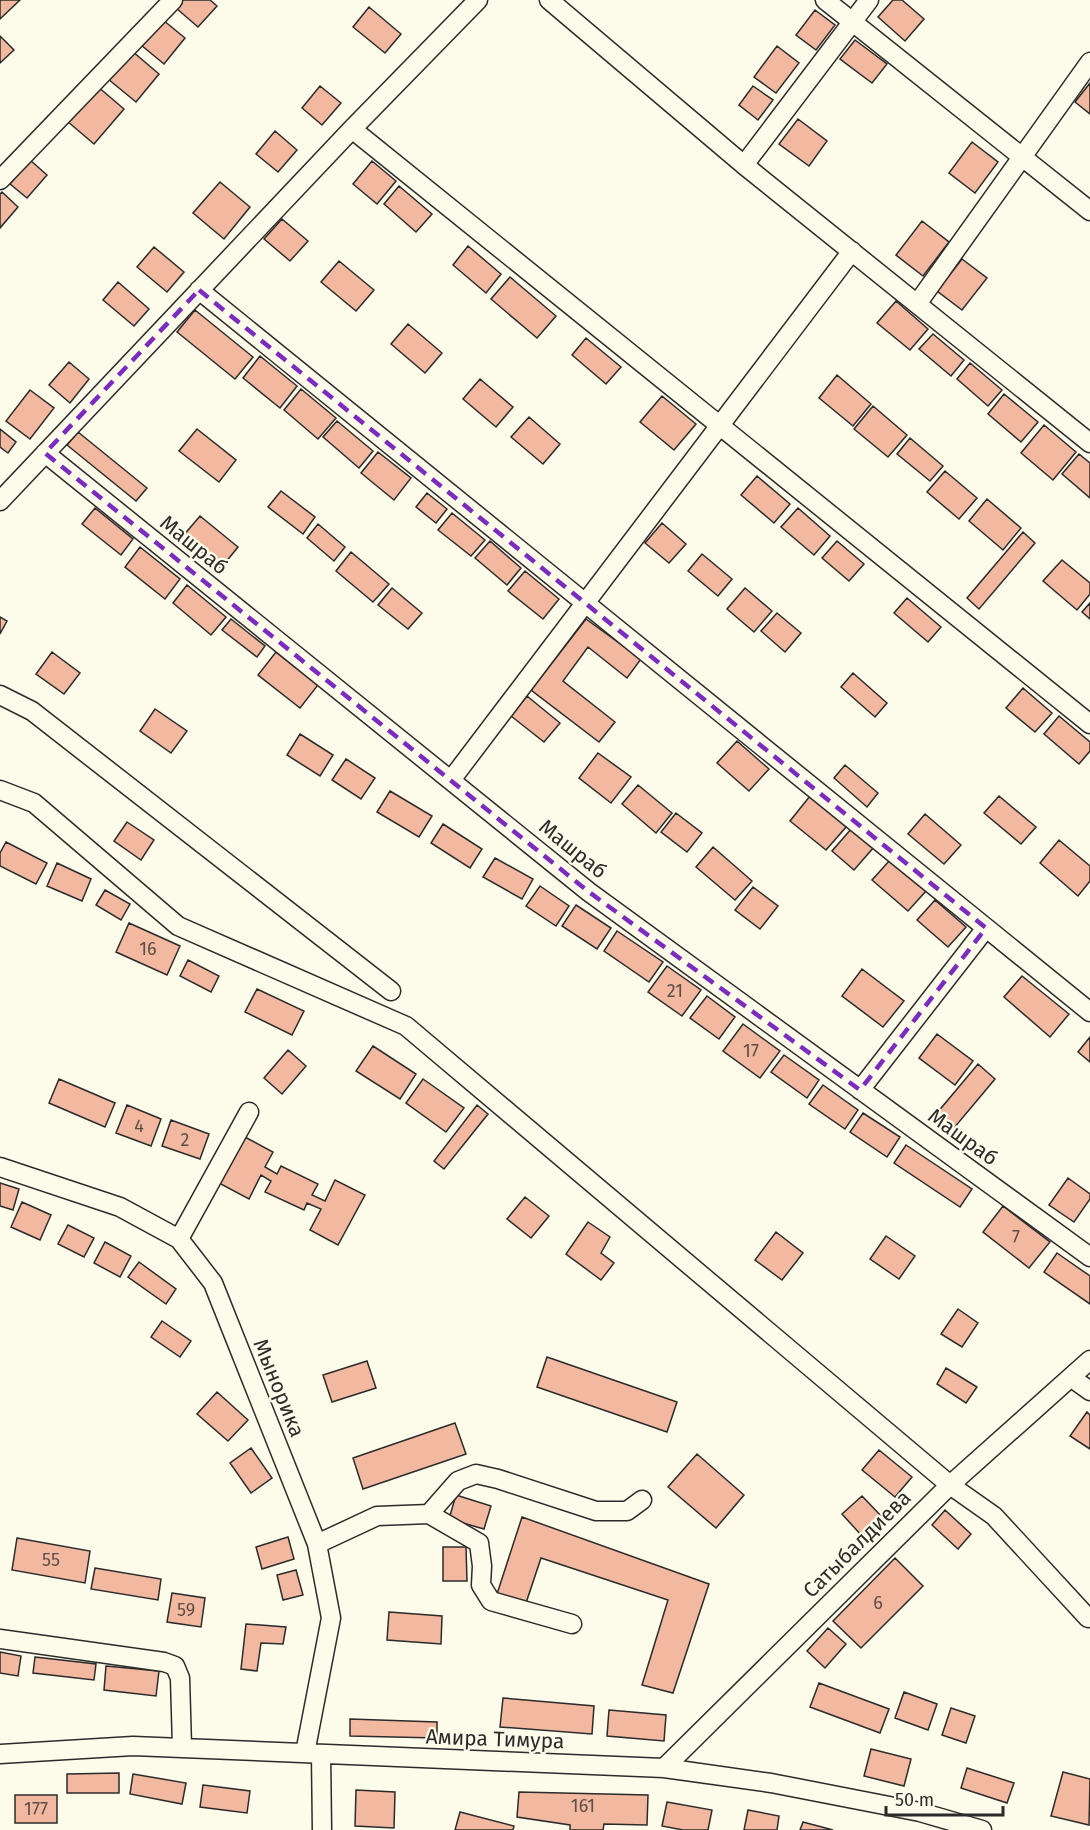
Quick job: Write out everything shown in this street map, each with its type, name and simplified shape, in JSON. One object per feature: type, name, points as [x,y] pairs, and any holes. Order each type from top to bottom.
[{"type":"street","points":[[0,180],[173,0]]},
{"type":"street","points":[[0,501],[352,129],[478,0]]},
{"type":"street","points":[[549,0],[744,165],[917,304],[1087,435]]},
{"type":"street","points":[[825,0],[1090,212]]},
{"type":"street","points":[[744,165],[869,0]]},
{"type":"street","points":[[917,304],[1090,62]]},
{"type":"street","points":[[352,129],[1090,724]]},
{"type":"street","points":[[451,780],[852,251]]},
{"type":"street","points":[[199,290],[1090,1012]]},
{"type":"street","name":"Машраб","points":[[45,453],[589,892],[1090,1257]]},
{"type":"street","points":[[0,695],[32,711],[392,991]]},
{"type":"street","points":[[0,790],[34,802],[178,926],[406,1026],[950,1485],[994,1516],[1088,1618]]},
{"type":"street","points":[[860,1090],[986,928]]},
{"type":"street","points":[[179,1239],[249,1112]]},
{"type":"street","name":"Мынорика","points":[[0,1167],[120,1207],[179,1239],[213,1283],[317,1544],[331,1618],[313,1753],[322,1830]]},
{"type":"street","name":"Сатыбалдиева","points":[[664,1768],[950,1485],[1090,1360]]},
{"type":"street","points":[[1072,1378],[1090,1391]]},
{"type":"street","points":[[429,1514],[458,1481],[476,1474],[596,1511],[627,1511],[642,1500]]},
{"type":"street","points":[[317,1544],[377,1516],[429,1514],[479,1543],[482,1566],[481,1585],[491,1601],[572,1624]]},
{"type":"street","points":[[0,1639],[164,1662],[175,1666],[180,1678],[182,1747]]},
{"type":"street","name":"Амира Тимура","points":[[0,1754],[133,1746],[182,1747],[664,1768],[771,1783],[840,1796],[920,1812],[982,1830]]},
{"type":"highlighted area","points":[[199,290],[986,928],[860,1090],[589,892],[45,453]]},
{"type":"building","points":[[0,0],[20,0],[0,19]]},
{"type":"building","points":[[183,0],[210,0],[217,6],[198,27],[176,8]]},
{"type":"building","points":[[893,0],[902,0],[924,19],[905,41],[878,17]]},
{"type":"building","points":[[369,7],[401,34],[385,53],[353,27]]},
{"type":"building","points":[[815,10],[835,25],[816,50],[796,35]]},
{"type":"building","points":[[163,20],[185,38],[164,64],[141,45]]},
{"type":"building","points":[[0,36],[14,50],[0,63]]},
{"type":"building","points":[[855,40],[887,64],[872,83],[840,59]]},
{"type":"building","points":[[777,46],[799,63],[776,93],[754,77]]},
{"type":"building","points":[[132,51],[159,74],[136,102],[108,79]]},
{"type":"building","points":[[1090,83],[1090,114],[1075,102]]},
{"type":"building","points":[[97,86],[124,109],[94,144],[67,121]]},
{"type":"building","points":[[320,86],[341,103],[322,125],[302,108]]},
{"type":"building","points":[[753,86],[773,100],[758,120],[739,105]]},
{"type":"building","points":[[798,119],[827,141],[809,166],[779,144]]},
{"type":"building","points":[[275,131],[297,150],[278,172],[256,154]]},
{"type":"building","points":[[972,142],[998,162],[975,193],[949,173]]},
{"type":"building","points":[[30,160],[47,175],[27,198],[10,184]]},
{"type":"building","points":[[372,161],[396,181],[377,204],[353,184]]},
{"type":"building","points":[[220,182],[250,207],[224,239],[193,213]]},
{"type":"building","points":[[399,186],[432,214],[416,232],[384,204]]},
{"type":"building","points":[[2,192],[18,207],[0,228],[0,194]]},
{"type":"building","points":[[282,219],[308,241],[290,261],[264,239]]},
{"type":"building","points":[[922,221],[949,242],[923,276],[896,255]]},
{"type":"building","points":[[468,246],[501,274],[486,293],[453,265]]},
{"type":"building","points":[[154,247],[184,272],[167,292],[137,267]]},
{"type":"building","points":[[962,259],[987,278],[962,310],[937,291]]},
{"type":"building","points":[[339,261],[374,290],[356,311],[321,282]]},
{"type":"building","points":[[510,277],[556,316],[537,338],[491,299]]},
{"type":"building","points":[[118,282],[149,309],[134,326],[103,300]]},
{"type":"building","points":[[896,301],[928,329],[910,350],[877,323]]},
{"type":"building","points":[[195,310],[253,357],[235,379],[177,332]]},
{"type":"building","points":[[408,324],[442,353],[425,373],[391,344]]},
{"type":"building","points":[[933,334],[964,360],[951,376],[919,349]]},
{"type":"building","points":[[586,338],[621,367],[606,384],[572,355]]},
{"type":"building","points":[[260,356],[297,386],[280,408],[243,378]]},
{"type":"building","points":[[69,362],[89,379],[70,403],[49,385]]},
{"type":"building","points":[[970,363],[1002,390],[988,406],[957,379]]},
{"type":"building","points":[[837,375],[871,404],[853,426],[819,398]]},
{"type":"building","points":[[480,379],[513,407],[496,427],[463,399]]},
{"type":"building","points":[[301,389],[336,418],[318,439],[284,410]]},
{"type":"building","points":[[30,390],[54,408],[30,439],[6,421]]},
{"type":"building","points":[[1004,394],[1038,422],[1021,442],[988,414]]},
{"type":"building","points":[[662,396],[696,424],[674,450],[640,422]]},
{"type":"building","points":[[873,406],[907,435],[888,457],[854,429]]},
{"type":"building","points":[[529,417],[560,444],[543,464],[511,437]]},
{"type":"building","points":[[337,421],[373,451],[359,468],[323,437]]},
{"type":"building","points":[[1044,425],[1076,452],[1053,480],[1021,453]]},
{"type":"building","points":[[0,429],[16,442],[8,453],[0,447]]},
{"type":"building","points":[[197,429],[236,460],[219,482],[179,451]]},
{"type":"building","points":[[78,432],[147,488],[136,501],[67,445]]},
{"type":"building","points":[[910,438],[943,466],[930,481],[897,454]]},
{"type":"building","points":[[378,452],[411,478],[394,500],[361,473]]},
{"type":"building","points":[[1079,454],[1090,463],[1090,498],[1062,474]]},
{"type":"building","points":[[945,471],[977,498],[959,519],[927,492]]},
{"type":"building","points":[[757,476],[790,504],[774,523],[741,495]]},
{"type":"building","points":[[281,491],[315,517],[303,534],[268,507]]},
{"type":"building","points":[[427,493],[447,509],[436,523],[416,507]]},
{"type":"building","points":[[987,499],[1021,528],[1003,550],[969,521]]},
{"type":"building","points":[[95,508],[133,539],[121,555],[82,524]]},
{"type":"building","points":[[798,508],[830,536],[814,555],[781,527]]},
{"type":"building","points":[[452,513],[485,540],[471,556],[438,530]]},
{"type":"building","points":[[200,516],[238,547],[221,568],[183,536]]},
{"type":"building","points":[[662,523],[686,544],[669,563],[645,543]]},
{"type":"building","points":[[318,524],[345,547],[334,561],[307,538]]},
{"type":"building","points":[[1023,532],[1035,543],[979,609],[967,598]]},
{"type":"building","points":[[490,541],[521,568],[507,585],[475,558]]},
{"type":"building","points":[[837,541],[864,564],[849,581],[822,558]]},
{"type":"building","points":[[140,547],[180,579],[165,599],[125,567]]},
{"type":"building","points":[[351,552],[389,584],[373,602],[336,571]]},
{"type":"building","points":[[702,554],[732,579],[718,596],[688,571]]},
{"type":"building","points":[[1062,560],[1090,583],[1090,594],[1077,610],[1043,581]]},
{"type":"building","points":[[525,571],[559,599],[543,619],[508,591]]},
{"type":"building","points":[[187,585],[226,617],[211,635],[173,603]]},
{"type":"building","points":[[392,588],[422,613],[408,629],[378,605]]},
{"type":"building","points":[[745,588],[772,611],[754,632],[727,609]]},
{"type":"building","points":[[907,598],[941,627],[928,642],[894,613]]},
{"type":"building","points":[[1090,603],[1090,619],[1082,612]]},
{"type":"building","points":[[777,613],[801,633],[785,652],[761,631]]},
{"type":"building","points":[[0,617],[7,621],[0,634]]},
{"type":"building","points":[[231,619],[265,646],[257,657],[222,630]]},
{"type":"building","points":[[586,619],[641,659],[627,678],[588,647],[563,681],[615,722],[599,742],[531,690]]},
{"type":"building","points":[[52,652],[80,673],[64,694],[36,674]]},
{"type":"building","points":[[276,652],[318,685],[300,708],[258,675]]},
{"type":"building","points":[[853,673],[887,703],[875,717],[841,687]]},
{"type":"building","points":[[1023,688],[1052,713],[1035,732],[1006,708]]},
{"type":"building","points":[[527,696],[560,723],[544,742],[511,716]]},
{"type":"building","points":[[155,709],[187,731],[171,753],[140,731]]},
{"type":"building","points":[[1059,716],[1090,742],[1090,751],[1079,764],[1044,734]]},
{"type":"building","points":[[300,734],[333,755],[320,776],[287,755]]},
{"type":"building","points":[[737,741],[769,769],[749,791],[717,763]]},
{"type":"building","points":[[598,753],[631,777],[611,803],[579,778]]},
{"type":"building","points":[[346,759],[375,778],[361,799],[332,780]]},
{"type":"building","points":[[845,765],[878,793],[867,807],[834,778]]},
{"type":"building","points":[[638,785],[672,813],[656,833],[622,804]]},
{"type":"building","points":[[390,791],[432,816],[419,837],[377,812]]},
{"type":"building","points":[[810,796],[847,826],[826,850],[790,821]]},
{"type":"building","points":[[999,796],[1036,827],[1021,844],[984,813]]},
{"type":"building","points":[[676,813],[702,833],[687,852],[661,832]]},
{"type":"building","points":[[925,814],[961,845],[944,864],[908,834]]},
{"type":"building","points":[[127,822],[154,840],[141,860],[114,841]]},
{"type":"building","points":[[443,824],[482,849],[470,868],[431,843]]},
{"type":"building","points":[[852,828],[874,847],[854,870],[832,851]]},
{"type":"building","points":[[1059,840],[1090,866],[1090,881],[1078,896],[1040,863]]},
{"type":"building","points":[[6,842],[47,863],[36,884],[0,866],[0,853]]},
{"type":"building","points":[[713,847],[752,881],[735,900],[696,867]]},
{"type":"building","points":[[495,858],[533,879],[522,899],[483,877]]},
{"type":"building","points":[[890,860],[926,891],[908,911],[872,880]]},
{"type":"building","points":[[57,863],[91,879],[82,901],[47,886]]},
{"type":"building","points":[[540,886],[569,906],[556,926],[526,906]]},
{"type":"building","points":[[753,887],[778,906],[760,929],[735,910]]},
{"type":"building","points":[[105,890],[130,904],[121,920],[96,905]]},
{"type":"building","points":[[935,900],[966,927],[948,947],[917,920]]},
{"type":"building","points":[[576,905],[611,928],[597,949],[562,926]]},
{"type":"building","points":[[129,923],[180,946],[167,975],[116,952]]},
{"type":"building","points":[[617,931],[663,962],[649,982],[604,951]]},
{"type":"building","points":[[188,960],[219,976],[211,992],[180,976]]},
{"type":"building","points":[[667,966],[701,990],[682,1016],[648,992]]},
{"type":"building","points":[[862,969],[904,1001],[883,1027],[842,996]]},
{"type":"building","points":[[1022,976],[1069,1014],[1050,1037],[1004,997]]},
{"type":"building","points":[[257,989],[304,1011],[292,1035],[245,1012]]},
{"type":"building","points":[[707,996],[735,1017],[719,1039],[690,1018]]},
{"type":"building","points":[[743,1024],[780,1051],[760,1078],[723,1051]]},
{"type":"building","points":[[937,1034],[973,1061],[955,1085],[919,1058]]},
{"type":"building","points":[[1090,1037],[1090,1062],[1078,1052]]},
{"type":"building","points":[[373,1046],[416,1074],[400,1099],[356,1071]]},
{"type":"building","points":[[288,1050],[306,1066],[282,1094],[264,1078]]},
{"type":"building","points":[[784,1055],[819,1080],[807,1098],[771,1072]]},
{"type":"building","points":[[978,1064],[995,1079],[954,1128],[937,1113]]},
{"type":"building","points":[[59,1079],[115,1103],[105,1127],[49,1103]]},
{"type":"building","points":[[423,1079],[464,1108],[446,1132],[406,1103]]},
{"type":"building","points":[[823,1085],[858,1110],[845,1129],[809,1104]]},
{"type":"building","points":[[127,1105],[161,1119],[151,1146],[116,1133]]},
{"type":"building","points":[[477,1105],[488,1114],[444,1169],[434,1161]]},
{"type":"building","points":[[863,1113],[900,1137],[887,1157],[850,1132]]},
{"type":"building","points":[[171,1120],[209,1134],[200,1159],[162,1146]]},
{"type":"building","points":[[241,1135],[273,1152],[265,1167],[277,1174],[281,1166],[318,1184],[312,1195],[325,1201],[335,1180],[365,1195],[338,1245],[310,1230],[321,1209],[307,1203],[304,1210],[265,1192],[271,1181],[261,1175],[249,1199],[217,1182]]},
{"type":"building","points":[[906,1145],[972,1189],[960,1207],[894,1163]]},
{"type":"building","points":[[1068,1178],[1090,1194],[1090,1199],[1074,1222],[1049,1205]]},
{"type":"building","points":[[0,1183],[19,1189],[13,1210],[0,1206]]},
{"type":"building","points":[[525,1197],[549,1216],[531,1238],[507,1219]]},
{"type":"building","points":[[22,1202],[51,1215],[40,1240],[11,1227]]},
{"type":"building","points":[[1003,1206],[1050,1242],[1029,1268],[983,1232]]},
{"type":"building","points":[[588,1222],[610,1237],[601,1253],[614,1263],[601,1280],[566,1254]]},
{"type":"building","points":[[68,1225],[94,1238],[84,1257],[58,1244]]},
{"type":"building","points":[[776,1232],[803,1253],[782,1280],[755,1260]]},
{"type":"building","points":[[886,1236],[915,1256],[899,1279],[870,1259]]},
{"type":"building","points":[[105,1242],[131,1256],[120,1277],[94,1263]]},
{"type":"building","points":[[1057,1253],[1090,1276],[1090,1304],[1044,1272]]},
{"type":"building","points":[[139,1262],[176,1289],[166,1304],[128,1277]]},
{"type":"building","points":[[958,1309],[978,1323],[962,1347],[941,1334]]},
{"type":"building","points":[[162,1321],[191,1341],[180,1357],[151,1337]]},
{"type":"building","points":[[547,1357],[677,1402],[667,1432],[537,1387]]},
{"type":"building","points":[[367,1361],[376,1388],[332,1402],[323,1375]]},
{"type":"building","points":[[946,1368],[977,1387],[966,1403],[937,1384]]},
{"type":"building","points":[[217,1392],[248,1420],[228,1441],[197,1414]]},
{"type":"building","points":[[1087,1412],[1090,1415],[1090,1449],[1070,1436]]},
{"type":"building","points":[[455,1423],[466,1454],[363,1489],[353,1458]]},
{"type":"building","points":[[251,1448],[272,1478],[251,1493],[230,1463]]},
{"type":"building","points":[[879,1450],[912,1477],[895,1497],[862,1470]]},
{"type":"building","points":[[697,1454],[744,1495],[716,1528],[668,1487]]},
{"type":"building","points":[[456,1495],[491,1506],[484,1529],[449,1519]]},
{"type":"building","points":[[862,1496],[883,1518],[862,1536],[842,1514]]},
{"type":"building","points":[[945,1510],[971,1534],[958,1549],[932,1525]]},
{"type":"building","points":[[522,1517],[709,1584],[673,1693],[642,1685],[668,1600],[541,1558],[526,1603],[497,1594]]},
{"type":"building","points":[[288,1537],[294,1559],[262,1569],[256,1547]]},
{"type":"building","points":[[17,1538],[90,1551],[85,1583],[12,1570]]},
{"type":"building","points":[[443,1547],[466,1547],[467,1581],[443,1581]]},
{"type":"building","points":[[895,1558],[923,1586],[861,1648],[833,1621]]},
{"type":"building","points":[[95,1568],[161,1579],[158,1600],[91,1589]]},
{"type":"building","points":[[296,1570],[303,1595],[283,1600],[277,1575]]},
{"type":"building","points":[[172,1593],[205,1598],[201,1627],[167,1622]]},
{"type":"building","points":[[389,1612],[442,1616],[441,1644],[387,1640]]},
{"type":"building","points":[[246,1624],[286,1627],[283,1644],[261,1643],[257,1671],[241,1669]]},
{"type":"building","points":[[828,1628],[846,1644],[825,1668],[807,1651]]},
{"type":"building","points":[[0,1652],[21,1656],[18,1676],[0,1673]]},
{"type":"building","points":[[35,1657],[96,1664],[94,1680],[33,1673]]},
{"type":"building","points":[[106,1666],[159,1671],[156,1696],[104,1690]]},
{"type":"building","points":[[819,1683],[889,1709],[880,1733],[810,1707]]},
{"type":"building","points":[[904,1692],[937,1704],[928,1730],[895,1718]]},
{"type":"building","points":[[503,1698],[594,1706],[592,1734],[500,1727]]},
{"type":"building","points":[[951,1708],[975,1716],[966,1743],[942,1735]]},
{"type":"building","points":[[609,1710],[666,1715],[664,1741],[607,1736]]},
{"type":"building","points":[[350,1719],[437,1722],[437,1738],[350,1736]]},
{"type":"building","points":[[871,1749],[911,1759],[904,1786],[864,1776]]},
{"type":"building","points":[[967,1768],[1014,1783],[1007,1803],[961,1788]]},
{"type":"building","points":[[1063,1772],[1090,1779],[1089,1825],[1051,1816]]},
{"type":"building","points":[[119,1773],[119,1793],[67,1793],[67,1774]]},
{"type":"building","points":[[133,1774],[186,1783],[182,1804],[130,1794]]},
{"type":"building","points":[[203,1785],[250,1791],[247,1813],[200,1807]]},
{"type":"building","points":[[356,1790],[395,1792],[394,1828],[355,1826]]},
{"type":"building","points":[[519,1792],[648,1795],[647,1825],[604,1824],[603,1830],[570,1830],[570,1825],[517,1817]]},
{"type":"building","points":[[15,1795],[57,1795],[57,1823],[15,1823]]},
{"type":"building","points":[[667,1802],[712,1810],[708,1830],[683,1830],[662,1826]]},
{"type":"building","points":[[748,1810],[779,1816],[777,1830],[744,1830]]},
{"type":"building","points":[[460,1812],[514,1826],[513,1830],[455,1830]]},
{"type":"building","points":[[803,1822],[833,1830],[800,1830]]}]
